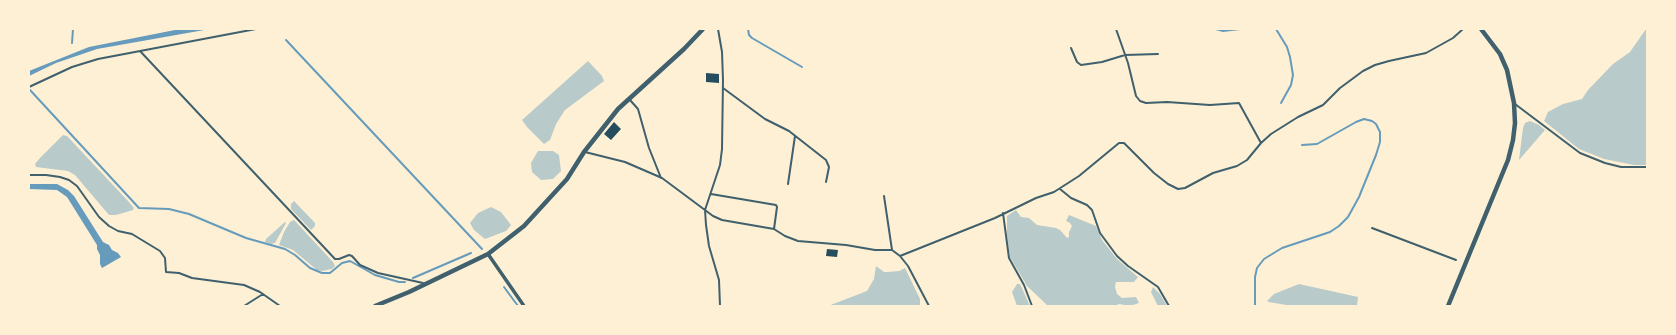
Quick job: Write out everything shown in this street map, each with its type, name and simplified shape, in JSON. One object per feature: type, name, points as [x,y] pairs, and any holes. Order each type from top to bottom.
[{"type":"street","points":[[375,306],[488,254],[524,226],[539,212],[566,179],[605,124],[629,99],[684,49],[703,29]]},
{"type":"street","points":[[1448,306],[1508,160],[1514,134],[1514,103],[1507,70],[1490,40],[1481,29]]},
{"type":"street","points":[[488,254],[524,306]]},
{"type":"lane","points":[[29,86],[85,63],[256,29]]},
{"type":"lane","points":[[718,29],[722,52],[722,149],[720,165],[706,210],[706,225],[709,246],[719,280],[720,306]]},
{"type":"lane","points":[[1116,29],[1136,96],[1140,101],[1146,103],[1167,102],[1210,105],[1239,104],[1261,143]]},
{"type":"lane","points":[[900,256],[1060,189],[1080,176],[1119,144],[1124,143],[1154,173],[1168,184],[1178,189],[1185,188],[1203,177],[1237,166],[1247,160],[1261,143],[1286,125],[1323,105],[1340,88],[1364,71],[1375,65],[1426,53],[1453,38],[1463,29]]},
{"type":"lane","points":[[1071,48],[1077,62],[1081,65],[1102,62],[1125,55],[1158,54]]},
{"type":"lane","points":[[140,51],[335,259],[349,255],[360,264],[378,273],[425,284]]},
{"type":"lane","points":[[723,88],[765,119],[789,131],[828,163],[826,182]]},
{"type":"lane","points":[[629,99],[638,109],[649,148],[662,178]]},
{"type":"lane","points":[[1514,103],[1580,153],[1605,163],[1621,167],[1647,167]]},
{"type":"lane","points":[[788,184],[795,136]]},
{"type":"lane","points":[[584,152],[625,162],[662,178],[722,220],[774,229],[798,241],[846,245],[875,250],[892,250],[900,256],[908,266],[929,306]]},
{"type":"lane","points":[[29,175],[60,176],[69,180],[77,186],[99,217],[109,226],[118,231],[132,234],[160,252],[165,258],[166,272],[179,272],[192,278],[244,285],[263,294],[280,306]]},
{"type":"lane","points":[[1060,189],[1071,198],[1087,205],[1092,210],[1100,233],[1117,256],[1128,266],[1158,287],[1169,306]]},
{"type":"lane","points":[[711,194],[776,205],[774,229]]},
{"type":"lane","points":[[884,196],[892,250]]},
{"type":"lane","points":[[1003,213],[1009,258],[1024,285],[1032,306]]},
{"type":"lane","points":[[1372,228],[1456,260]]},
{"type":"lane","points":[[244,306],[263,294]]},
{"type":"shaded area","points":[[1646,29],[1647,165],[1634,165],[1604,159],[1579,149],[1544,121],[1548,112],[1563,104],[1582,99],[1588,90],[1613,64],[1630,52]]},
{"type":"shaded area","points":[[588,61],[602,76],[604,81],[565,110],[556,124],[550,140],[544,144],[522,120]]},
{"type":"shaded area","points":[[1530,121],[1539,125],[1545,130],[1519,160],[1523,128],[1525,123]]},
{"type":"shaded area","points":[[63,135],[67,136],[128,201],[134,208],[133,210],[116,215],[109,215],[75,175],[68,171],[36,167],[35,164],[40,158]]},
{"type":"shaded area","points":[[538,151],[553,151],[559,155],[561,171],[553,179],[541,180],[532,172],[531,163]]},
{"type":"shaded area","points":[[294,201],[315,223],[315,226],[311,230],[291,209],[291,204]]},
{"type":"shaded area","points":[[491,207],[501,212],[511,225],[506,231],[485,239],[474,230],[470,223],[478,213]]},
{"type":"shaded area","points":[[1016,210],[1021,217],[1029,218],[1037,225],[1056,228],[1060,230],[1067,238],[1069,237],[1069,232],[1072,226],[1066,221],[1069,215],[1096,226],[1102,240],[1117,259],[1138,277],[1134,282],[1116,282],[1115,287],[1117,294],[1122,298],[1136,297],[1139,303],[1130,306],[1119,304],[1115,306],[1048,306],[1027,286],[1010,257],[1007,235],[1007,216]]},
{"type":"shaded area","points":[[294,220],[333,262],[335,266],[332,269],[322,271],[317,270],[293,250],[279,245],[290,222]]},
{"type":"shaded area","points":[[285,222],[286,223],[275,243],[271,244],[265,242],[266,239]]},
{"type":"shaded area","points":[[876,266],[884,272],[899,271],[905,268],[920,299],[920,306],[828,306],[867,291],[874,279]]},
{"type":"shaded area","points":[[1017,284],[1020,284],[1030,306],[1017,306],[1012,292]]},
{"type":"shaded area","points":[[1299,284],[1358,297],[1357,306],[1292,306],[1267,301],[1274,294]]},
{"type":"shaded area","points":[[1153,287],[1160,294],[1167,306],[1158,306],[1151,292]]},
{"type":"water","points":[[180,29],[210,29],[97,49],[56,63],[29,76],[29,71],[89,47]]},
{"type":"water","points":[[29,184],[57,184],[68,190],[74,196],[103,242],[109,245],[112,250],[118,253],[121,257],[102,268],[97,245],[67,197],[57,190],[29,189]]},
{"type":"building","points":[[706,73],[719,74],[719,83],[706,82]]},
{"type":"building","points":[[614,122],[621,129],[611,140],[604,134]]},
{"type":"building","points":[[827,249],[838,250],[837,257],[826,256]]},
{"type":"waterway","points":[[72,43],[73,29]]},
{"type":"waterway","points":[[748,29],[749,35],[752,38],[802,67]]},
{"type":"waterway","points":[[1216,29],[1223,31],[1240,29]]},
{"type":"waterway","points":[[1276,29],[1287,47],[1293,75],[1291,85],[1281,103]]},
{"type":"waterway","points":[[286,40],[482,249]]},
{"type":"waterway","points":[[30,90],[139,208],[169,209],[189,214],[246,238],[285,249],[295,255],[310,268],[322,273],[330,273],[342,263],[350,261],[375,275],[399,282],[405,282]]},
{"type":"waterway","points":[[1255,306],[1255,277],[1257,268],[1264,259],[1282,248],[1330,232],[1348,217],[1359,197],[1376,155],[1380,142],[1380,132],[1376,124],[1372,121],[1364,119],[1317,144],[1302,145]]},
{"type":"waterway","points":[[413,278],[471,253]]},
{"type":"waterway","points":[[504,287],[518,306]]}]
